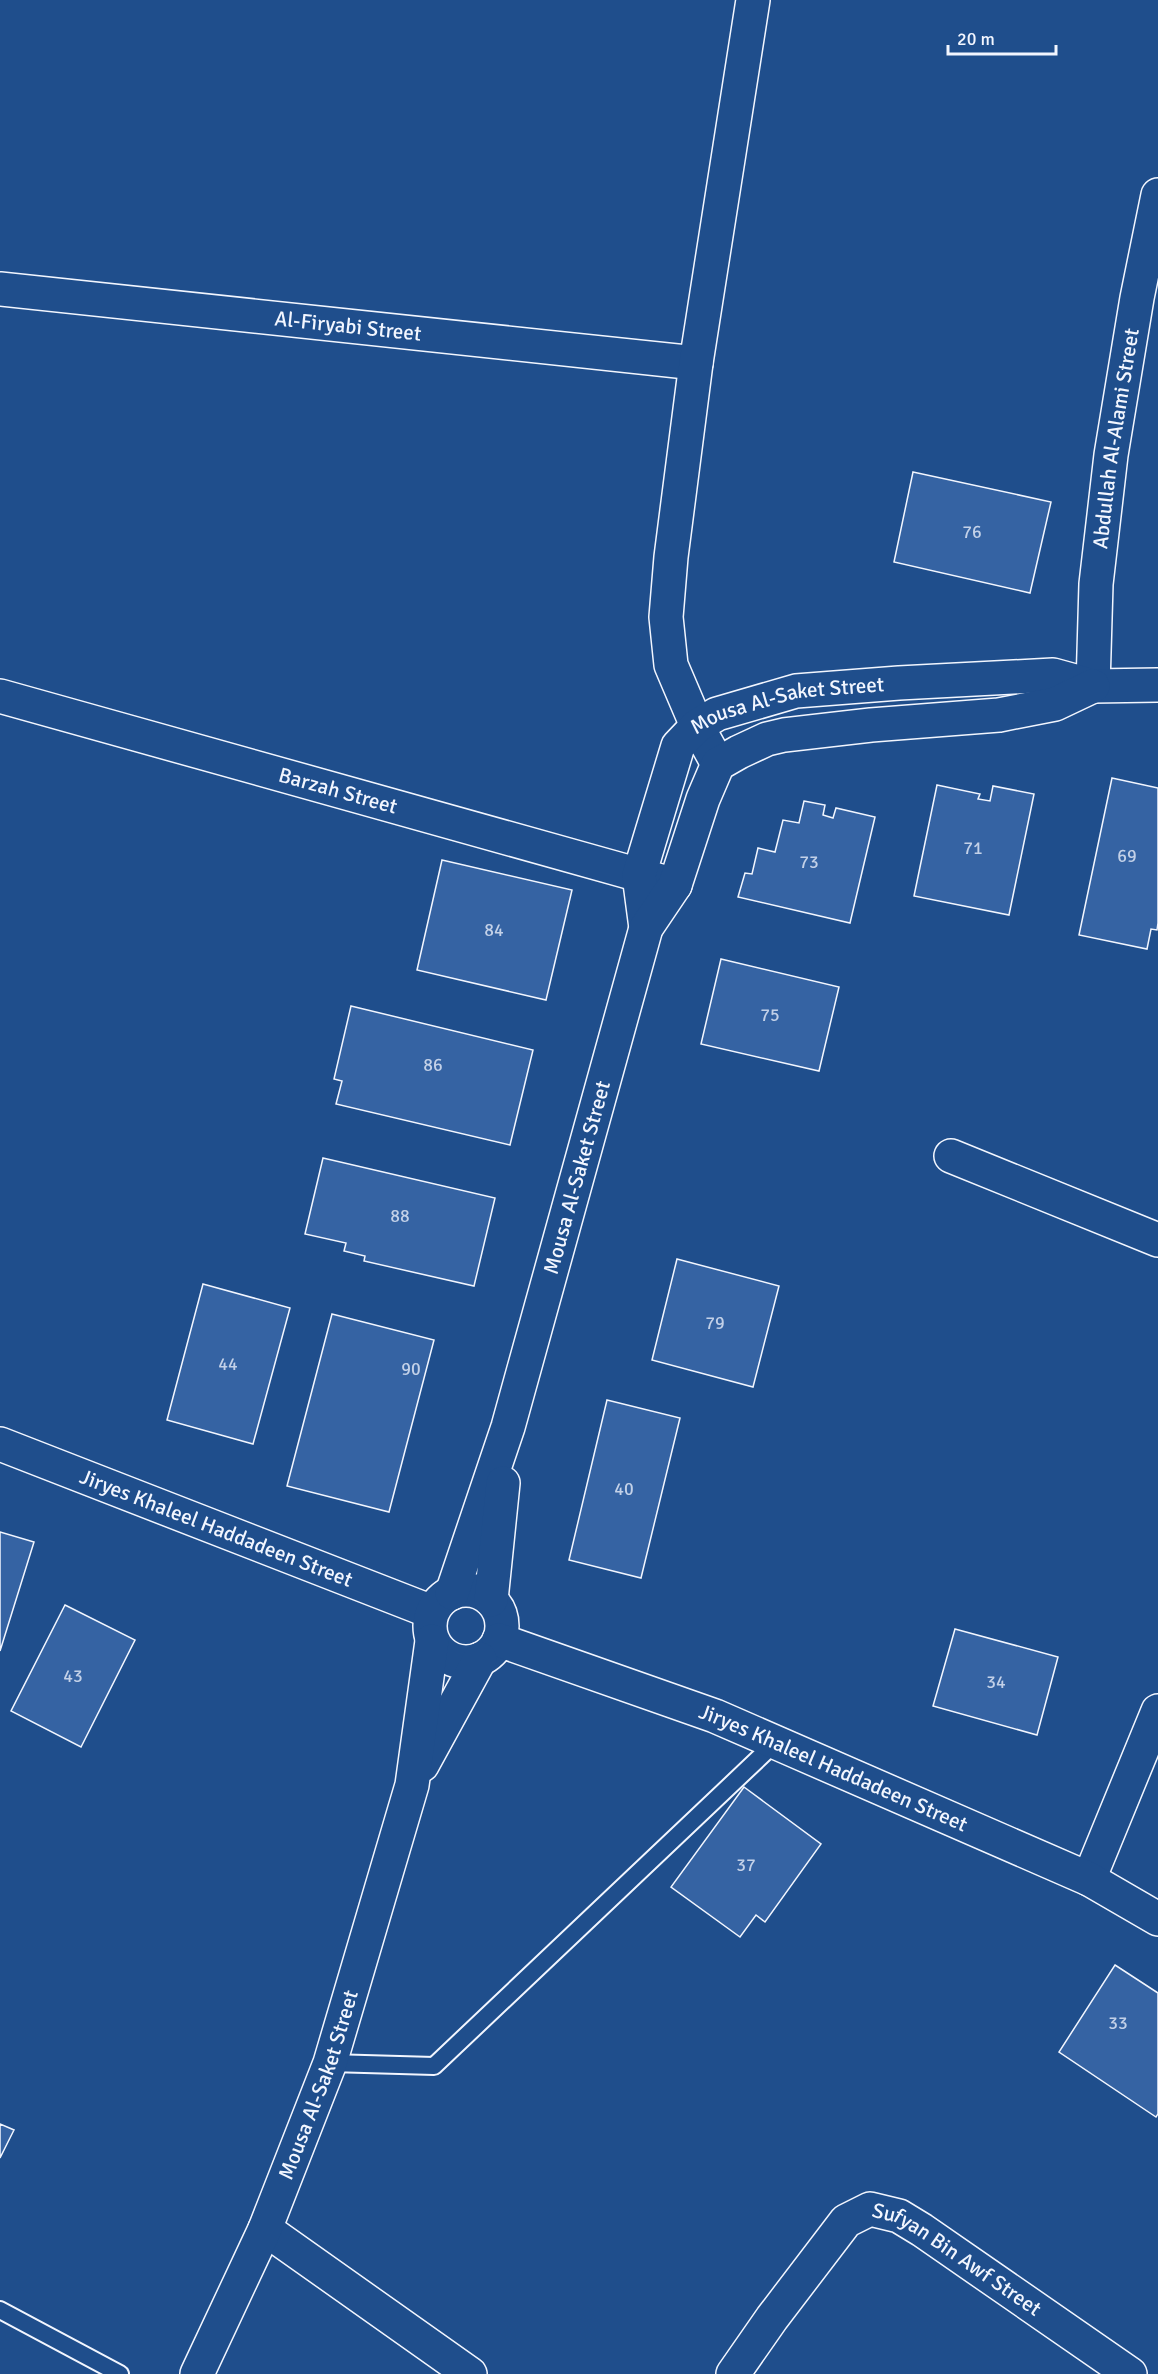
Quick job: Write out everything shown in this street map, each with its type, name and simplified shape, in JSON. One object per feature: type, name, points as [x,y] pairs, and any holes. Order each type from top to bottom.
[{"type":"street","points":[[718,764],[697,726],[672,665],[666,617],[671,557],[696,363],[753,0]]},
{"type":"street","name":"Abdullah Al-Alami Street","points":[[1093,686],[1096,584],[1111,455],[1137,298],[1158,195]]},
{"type":"street","name":"Al-Firyabi Street","points":[[0,289],[696,363]]},
{"type":"street","name":"Mousa Al-Saket Street","points":[[646,928],[639,876],[678,746],[697,726],[717,714],[796,691],[1053,675],[1093,686],[1158,685]]},
{"type":"street","name":"Mousa Al-Saket Street","points":[[197,2374],[266,2229],[330,2063],[412,1785],[438,1615],[508,1427],[646,928],[675,885],[703,799],[718,764],[767,739],[784,735],[871,725],[999,715],[1055,705],[1093,686]]},
{"type":"street","name":"Barzah Street","points":[[0,696],[675,885]]},
{"type":"street","points":[[951,1156],[1158,1240]]},
{"type":"street","name":"Mousa Al-Saket Street","points":[[491,1600],[508,1427]]},
{"type":"street","name":"Jiryes Khaleel Haddadeen Street","points":[[0,1444],[438,1615]]},
{"type":"street","points":[[465,1590],[479,1592],[491,1600],[499,1611],[502,1626],[490,1650],[466,1663],[452,1660],[440,1652],[438,1615],[465,1590]]},
{"type":"street","name":"Mousa Al-Saket Street","points":[[412,1785],[490,1650]]},
{"type":"street","name":"Jiryes Khaleel Haddadeen Street","points":[[490,1650],[715,1716],[1089,1879],[1158,1919]]},
{"type":"street","points":[[1089,1879],[1158,1711]]},
{"type":"street","name":"Sufyan Bin Awf Street","points":[[733,2374],[772,2318],[846,2221],[870,2209],[899,2216],[922,2230],[1130,2374]]},
{"type":"street","points":[[266,2229],[470,2374]]},
{"type":"lane","points":[[330,2063],[434,2066],[776,1742]]},
{"type":"lane","points":[[0,2310],[120,2374]]},
{"type":"building","points":[[913,472],[1051,502],[1030,593],[894,562]]},
{"type":"building","points":[[1112,778],[1158,788],[1158,923],[1157,930],[1151,929],[1147,949],[1079,935]]},
{"type":"building","points":[[937,785],[980,794],[978,799],[990,801],[993,786],[1034,794],[1009,915],[914,896]]},
{"type":"building","points":[[804,801],[825,805],[823,815],[833,818],[836,808],[875,817],[850,923],[738,897],[745,873],[752,874],[758,848],[775,852],[783,820],[799,823]]},
{"type":"building","points":[[442,860],[572,890],[546,1000],[417,970]]},
{"type":"building","points":[[721,959],[839,987],[819,1071],[701,1044]]},
{"type":"building","points":[[351,1006],[533,1050],[510,1145],[336,1104],[342,1081],[334,1079]]},
{"type":"building","points":[[323,1158],[495,1198],[474,1286],[364,1261],[365,1256],[344,1251],[346,1243],[305,1234]]},
{"type":"building","points":[[677,1259],[779,1286],[753,1387],[652,1360]]},
{"type":"building","points":[[203,1284],[290,1308],[253,1444],[167,1420]]},
{"type":"building","points":[[332,1314],[434,1340],[389,1512],[287,1486]]},
{"type":"building","points":[[607,1400],[680,1418],[641,1578],[569,1560]]},
{"type":"building","points":[[0,1532],[34,1542],[0,1651]]},
{"type":"building","points":[[65,1605],[135,1640],[81,1747],[11,1711]]},
{"type":"building","points":[[955,1629],[1058,1657],[1037,1735],[933,1706]]},
{"type":"building","points":[[744,1787],[821,1844],[765,1922],[756,1915],[740,1937],[671,1887]]},
{"type":"building","points":[[1115,1965],[1158,1993],[1158,2114],[1156,2117],[1059,2052]]},
{"type":"building","points":[[0,2124],[14,2130],[0,2158]]}]
